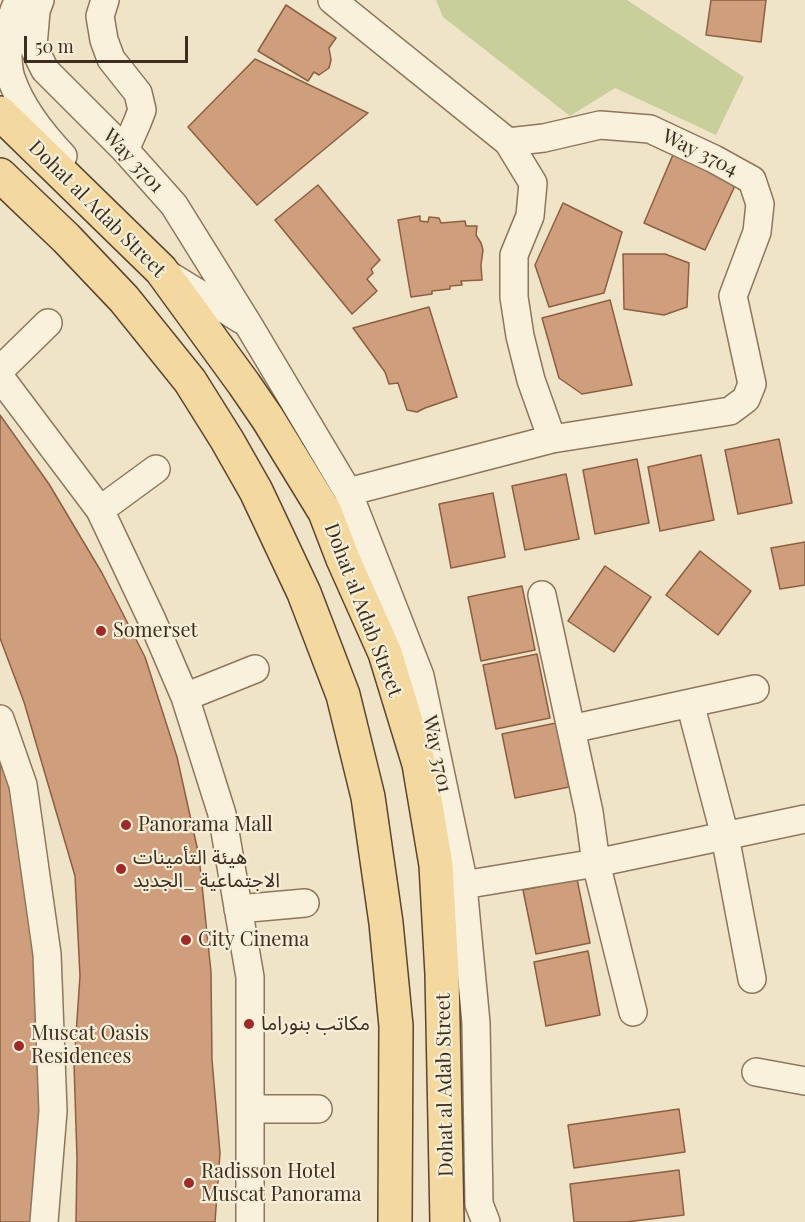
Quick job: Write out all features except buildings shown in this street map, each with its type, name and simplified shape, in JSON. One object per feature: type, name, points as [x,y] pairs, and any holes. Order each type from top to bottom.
[{"type":"main road","name":"Dohat al Adab Street","points":[[0,112],[161,270],[244,384],[274,428],[325,512],[343,559],[385,653],[419,764],[436,865],[442,974],[447,1222]]},
{"type":"main road","points":[[0,175],[66,238],[124,299],[190,381],[256,491],[304,593],[343,695],[368,797],[386,923],[396,1026],[394,1222]]},
{"type":"street","points":[[19,0],[9,31],[8,57],[11,77],[23,103],[45,136],[101,197],[123,232]]},
{"type":"street","name":"Way 3701","points":[[40,0],[36,11],[33,46],[45,70],[124,150],[174,205],[227,290],[348,492],[420,676],[463,885],[476,1023],[482,1216]]},
{"type":"street","points":[[105,0],[100,16],[104,40],[111,59],[138,93],[142,110],[124,150]]},
{"type":"street","points":[[332,0],[508,142],[533,183],[530,216],[514,255],[514,297],[520,336],[531,380],[552,439]]},
{"type":"street","name":"Way 3704","points":[[348,492],[552,439],[730,411],[746,399],[752,384],[733,296],[757,232],[760,204],[752,180],[650,129],[600,125],[544,138],[508,142]]},
{"type":"street","name":"Way 3701","points":[[161,270],[248,324]]},
{"type":"street","points":[[0,370],[48,323]]},
{"type":"street","points":[[0,377],[100,510],[152,620],[185,697],[222,814],[250,977],[250,1222]]},
{"type":"street","points":[[100,510],[156,469]]},
{"type":"street","points":[[542,595],[589,812],[596,863],[633,1012]]},
{"type":"street","points":[[185,697],[255,669]]},
{"type":"street","points":[[571,729],[755,689]]},
{"type":"street","points":[[690,703],[725,836],[752,979]]},
{"type":"street","points":[[0,719],[22,785],[47,954],[53,1111],[44,1222]]},
{"type":"street","points":[[463,885],[596,863],[805,819]]},
{"type":"street","points":[[238,909],[305,903]]},
{"type":"street","points":[[756,1072],[805,1081]]},
{"type":"street","points":[[250,1109],[318,1109]]},
{"type":"green space","points":[[436,0],[627,0],[744,77],[716,135],[615,88],[570,116],[443,17]]},
{"type":"place","name":"Somerset","points":[[101,631]]},
{"type":"place","name":"Panorama Mall","points":[[126,825]]},
{"type":"place","name":"هيئة التأمينات الاجتماعية _الجديد","points":[[121,869]]},
{"type":"place","name":"City Cinema","points":[[186,940]]},
{"type":"place","name":"مكاتب بنوراما","points":[[249,1024]]},
{"type":"place","name":"Muscat Oasis Residences","points":[[19,1046]]},
{"type":"place","name":"Radisson Hotel Muscat Panorama","points":[[189,1183]]}]
